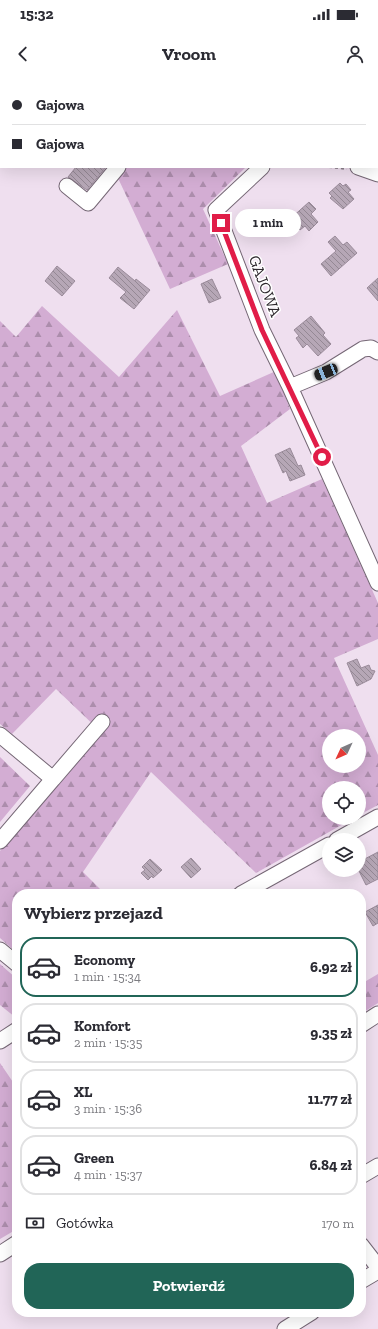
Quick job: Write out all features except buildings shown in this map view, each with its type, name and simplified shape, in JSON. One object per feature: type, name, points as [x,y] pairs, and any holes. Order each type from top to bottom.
[{"type":"street","points":[[66,186],[88,203],[117,168]]},
{"type":"street","name":"GAJOWA","points":[[261,168],[216,210],[262,330],[290,386],[378,583]]},
{"type":"street","points":[[361,168],[378,174]]},
{"type":"street","points":[[290,386],[326,372],[363,349],[371,348],[378,352]]},
{"type":"street","points":[[0,841],[102,722]]},
{"type":"street","points":[[0,735],[53,778]]},
{"type":"street","points":[[349,833],[378,817]]},
{"type":"street","points":[[250,889],[322,849]]},
{"type":"street","points":[[0,950],[12,960]]},
{"type":"street","points":[[366,1022],[378,1014]]},
{"type":"street","points":[[0,1041],[12,1033]]},
{"type":"street","points":[[366,1173],[378,1166]]},
{"type":"street","points":[[0,1254],[12,1246]]},
{"type":"street","points":[[366,1251],[378,1267]]},
{"type":"street","points":[[366,1279],[378,1271]]},
{"type":"street","points":[[285,1329],[304,1317]]},
{"type":"green space","points":[[123,168],[245,168],[203,209],[228,264],[170,289],[117,176]]},
{"type":"green space","points":[[42,306],[119,377],[177,310],[220,396],[276,371],[290,409],[241,446],[267,503],[322,479],[378,603],[378,639],[334,658],[378,755],[378,805],[366,811],[366,781],[322,781],[322,825],[342,825],[327,833],[322,833],[322,836],[256,873],[151,772],[83,872],[100,889],[12,889],[12,949],[0,938],[0,851],[101,732],[56,689],[12,734],[0,724],[0,321],[16,337]]},
{"type":"green space","points":[[0,757],[30,786],[0,822]]},
{"type":"green space","points":[[0,964],[12,975],[12,1015],[0,1005]]},
{"type":"green space","points":[[378,974],[378,1003],[366,1011],[366,981]]},
{"type":"green space","points":[[0,1063],[12,1081],[12,1232],[0,1239]]},
{"type":"route","points":[[221,223],[262,330],[290,386],[322,457]]}]
